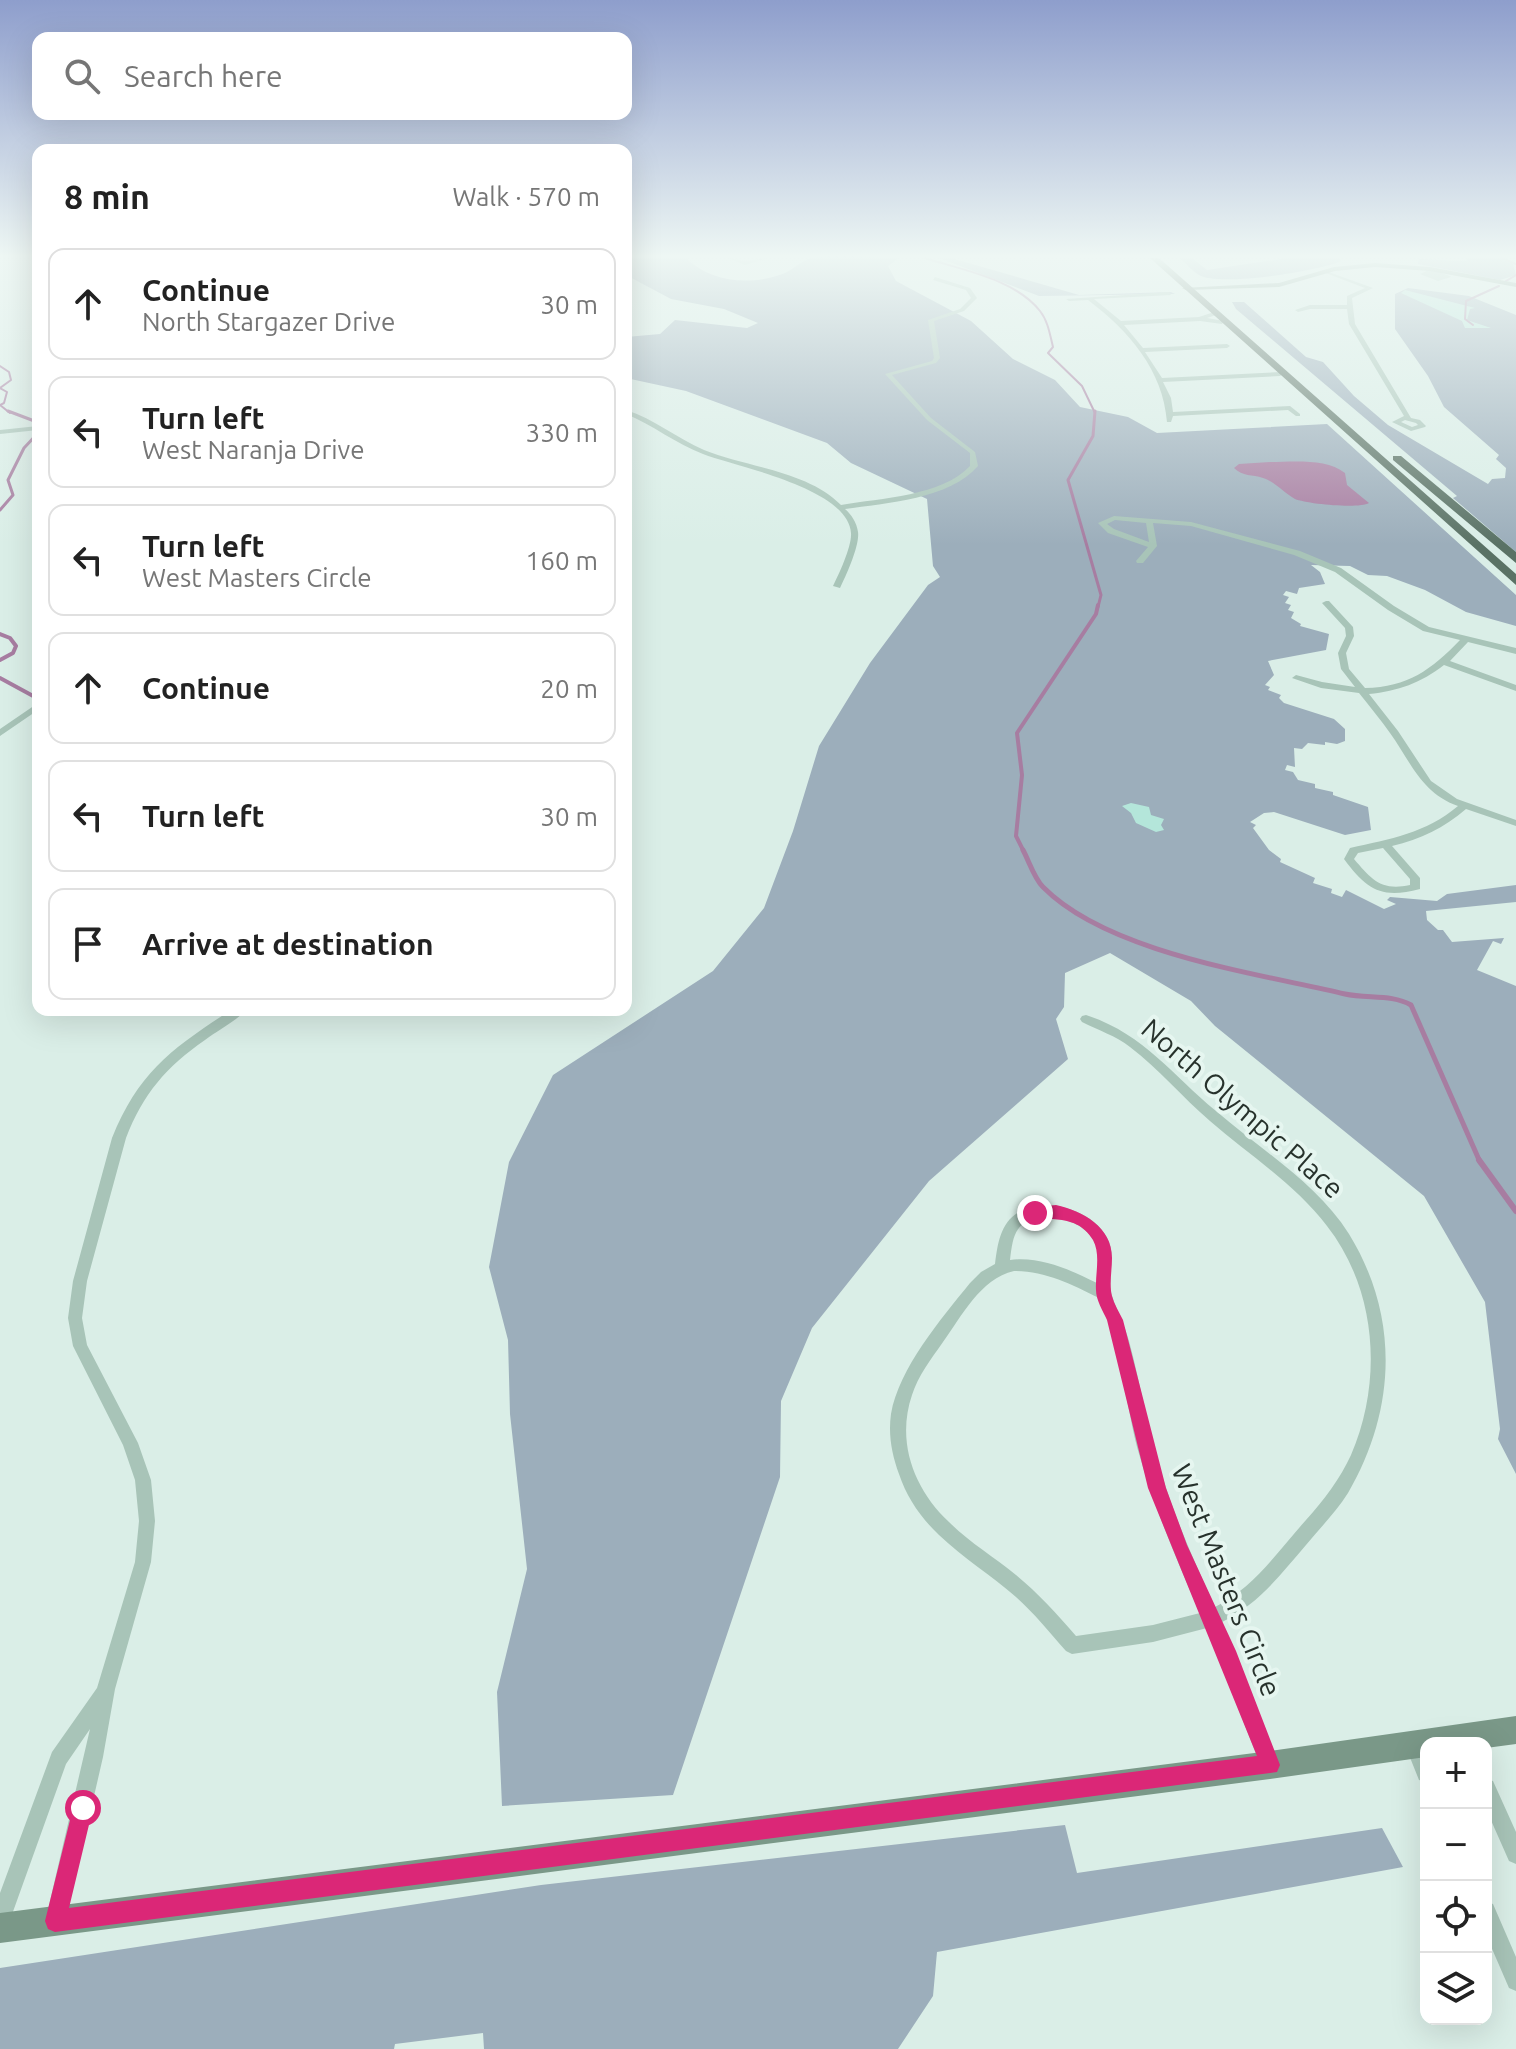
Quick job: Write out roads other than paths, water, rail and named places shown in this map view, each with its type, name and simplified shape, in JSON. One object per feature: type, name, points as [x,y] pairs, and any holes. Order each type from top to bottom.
[{"type":"main road","points":[[1257,354],[1516,581]]},
{"type":"main road","points":[[1274,354],[1516,559]]},
{"type":"main road","points":[[1352,437],[1371,436]]},
{"type":"street","points":[[843,507],[903,496],[956,481],[974,466],[973,453],[929,419],[888,374],[934,362],[936,354]]},
{"type":"street","points":[[1142,354],[1170,401],[1170,418],[1290,408]]},
{"type":"street","points":[[1369,354],[1409,419]]},
{"type":"street","points":[[1159,380],[1280,374]]},
{"type":"street","points":[[1283,402],[1298,415]]},
{"type":"street","points":[[632,414],[689,446],[819,492],[843,507],[855,533],[847,565],[837,586]]},
{"type":"street","points":[[0,432],[32,429]]},
{"type":"street","points":[[1153,546],[1111,531],[1102,523],[1114,518],[1149,520],[1220,530],[1338,570],[1426,629],[1516,651]]},
{"type":"street","points":[[1140,561],[1153,546],[1149,520]]},
{"type":"street","points":[[1326,603],[1349,627],[1350,636],[1342,653],[1345,669],[1395,733],[1427,783],[1464,806],[1516,823]]},
{"type":"street","points":[[1296,678],[1350,692],[1398,688],[1443,662],[1465,640]]},
{"type":"street","points":[[1485,644],[1516,644]]},
{"type":"street","points":[[1443,662],[1516,688]]},
{"type":"street","points":[[0,733],[32,710]]},
{"type":"street","points":[[1385,844],[1415,878],[1416,887],[1392,893],[1378,889],[1349,859],[1354,850],[1422,835],[1445,825],[1464,806]]},
{"type":"street","points":[[55,1921],[94,1757],[106,1689],[139,1577],[147,1521],[143,1480],[130,1443],[80,1346],[75,1318],[78,1288],[126,1115],[140,1091],[180,1051],[231,1016]]},
{"type":"street","name":"North Olympic Place","points":[[1002,1267],[982,1278],[912,1372],[901,1401],[896,1429],[901,1457],[911,1485],[928,1514],[1022,1591],[1072,1645],[1186,1625],[1229,1609],[1263,1582],[1341,1489],[1365,1440],[1378,1395],[1376,1322],[1356,1260],[1343,1236],[1320,1207],[1203,1108],[1134,1043],[1086,1019]]},
{"type":"street","points":[[1045,1211],[1071,1214],[1094,1230],[1102,1241],[1105,1252],[1104,1294],[1058,1272],[1035,1266],[1002,1267],[1008,1231],[1015,1223],[1045,1211]]},
{"type":"street","name":"West Masters Circle","points":[[1104,1294],[1115,1320],[1149,1461],[1167,1519],[1226,1651],[1270,1765]]},
{"type":"street","points":[[0,1920],[59,1759],[106,1689]]},
{"type":"street","points":[[1480,1737],[1516,1730]]},
{"type":"street","points":[[0,1928],[1420,1744]]},
{"type":"street","points":[[1414,1745],[1420,1759]]},
{"type":"street","points":[[1492,1801],[1516,1854]]},
{"type":"street","points":[[1492,1925],[1516,1981]]},
{"type":"waterway","points":[[1049,354],[1082,386],[1095,413]]},
{"type":"waterway","points":[[0,366],[9,372],[11,380],[0,388],[7,392],[4,403],[0,405],[10,413]]},
{"type":"waterway","points":[[8,411],[32,420]]},
{"type":"waterway","points":[[1095,413],[1093,436],[1068,480],[1101,595],[1098,607]]},
{"type":"waterway","points":[[0,510],[13,495],[8,480],[24,448],[32,439]]},
{"type":"waterway","points":[[1023,850],[1016,836],[1022,775],[1017,733],[1096,614],[1098,605]]},
{"type":"waterway","points":[[0,634],[10,638],[16,646],[13,653],[0,660]]},
{"type":"waterway","points":[[0,678],[32,695]]},
{"type":"waterway","points":[[1023,850],[1043,887],[1071,910],[1105,929],[1144,944],[1227,968],[1345,994],[1396,999],[1411,1005],[1479,1160]]},
{"type":"waterway","points":[[1479,1160],[1516,1211]]}]
